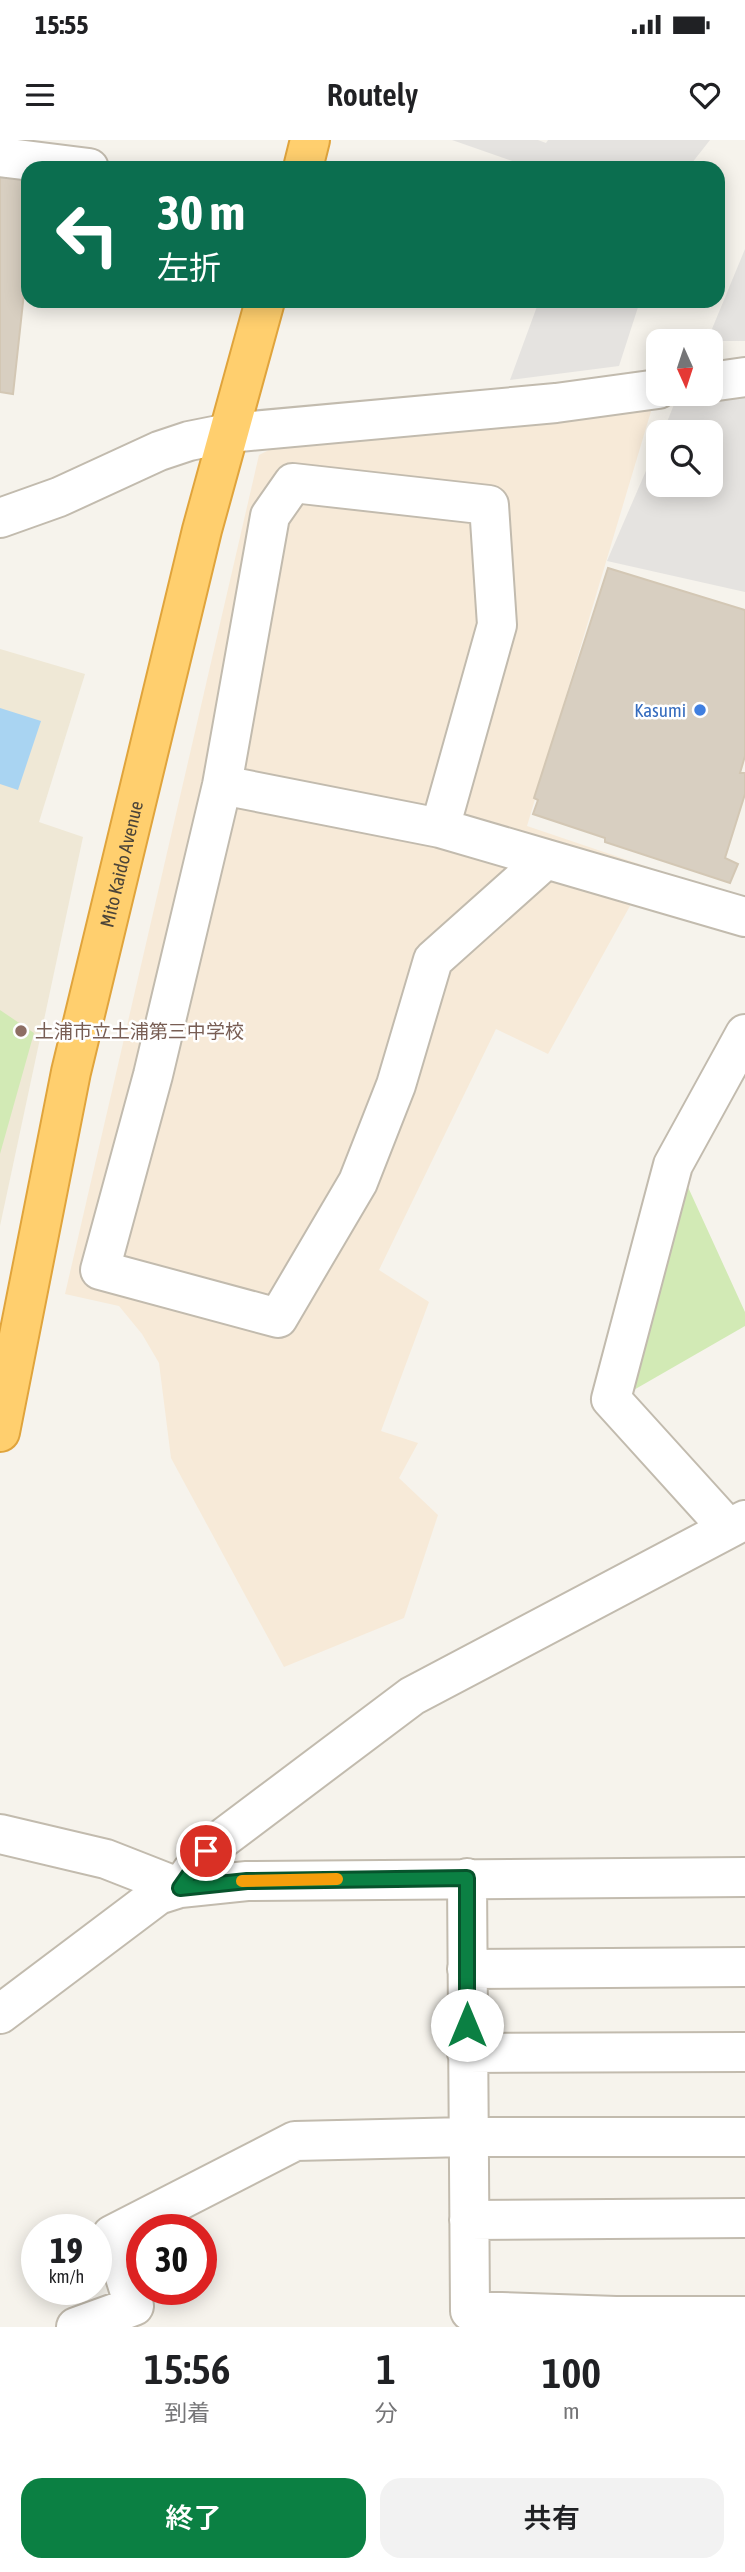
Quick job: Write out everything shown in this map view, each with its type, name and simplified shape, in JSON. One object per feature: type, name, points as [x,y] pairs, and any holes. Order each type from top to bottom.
[{"type":"highway","points":[[305,161],[310,140]]},
{"type":"highway","name":"Mito Kaido Avenue","points":[[0,1432],[71,1072],[202,530],[263,308]]},
{"type":"street","points":[[0,157],[32,161]]},
{"type":"street","points":[[723,380],[745,377]]},
{"type":"street","points":[[0,518],[59,496],[159,452],[229,433],[555,403],[646,391]]},
{"type":"street","points":[[439,828],[497,625],[489,505],[293,483],[270,516],[222,785],[153,1075],[100,1270],[278,1318],[358,1182],[396,1085],[433,960],[546,859]]},
{"type":"street","points":[[222,785],[439,828],[745,917]]},
{"type":"street","points":[[180,1888],[206,1851],[412,1696],[736,1523],[611,1399],[673,1165],[745,1034]]},
{"type":"street","points":[[0,1834],[106,1859],[180,1888]]},
{"type":"street","points":[[0,2014],[135,1911],[158,1895],[180,1888],[247,1881],[745,1877]]},
{"type":"street","points":[[467,1878],[470,2311],[617,2322],[745,2316]]},
{"type":"street","points":[[467,1969],[745,1967]]},
{"type":"street","points":[[467,2053],[745,2052]]},
{"type":"street","points":[[76,2327],[134,2306],[112,2235],[295,2141],[467,2137],[745,2137]]},
{"type":"street","points":[[469,2220],[745,2218]]},
{"type":"shaded area","points":[[452,140],[538,140],[546,143],[548,140],[710,140],[694,161],[512,161]]},
{"type":"shaded area","points":[[745,249],[745,341],[723,341],[723,329],[712,329],[721,308],[725,308],[725,297]]},
{"type":"shaded area","points":[[536,308],[638,308],[619,366],[510,380]]},
{"type":"shaded area","points":[[745,394],[745,592],[607,561],[646,471],[646,497],[723,497],[723,420],[668,420],[673,406],[723,406],[723,397]]},
{"type":"shaded area","points":[[652,408],[648,420],[646,420],[646,428],[527,826],[651,868],[548,1054],[496,1029],[379,1270],[429,1302],[381,1431],[418,1443],[399,1478],[438,1515],[404,1618],[284,1667],[171,1458],[159,1363],[142,1334],[119,1306],[65,1294],[259,455],[281,444]]},
{"type":"shaded area","name":"土浦市立土浦第三中学校","points":[[0,649],[85,674],[39,822],[83,837],[0,1226]]},
{"type":"green space","points":[[0,1010],[34,1033],[0,1154]]},
{"type":"green space","points":[[682,1174],[745,1312],[745,1326],[625,1395]]},
{"type":"water","points":[[0,708],[41,721],[18,790],[0,784]]},
{"type":"building","points":[[0,177],[21,178],[22,308],[13,394],[0,392]]},
{"type":"building","points":[[608,568],[745,610],[745,756],[740,773],[745,773],[745,794],[725,858],[738,864],[730,883],[605,842],[605,838],[533,814],[538,800],[534,798]]},
{"type":"slow traffic","points":[[242,1881],[337,1879]]},
{"type":"place","name":"Kasumi","points":[[700,710]]},
{"type":"place","name":"土浦市立土浦第三中学校","points":[[21,1031]]},
{"type":"route","points":[[206,1851],[180,1888],[247,1881],[467,1878],[467,2025]]}]
